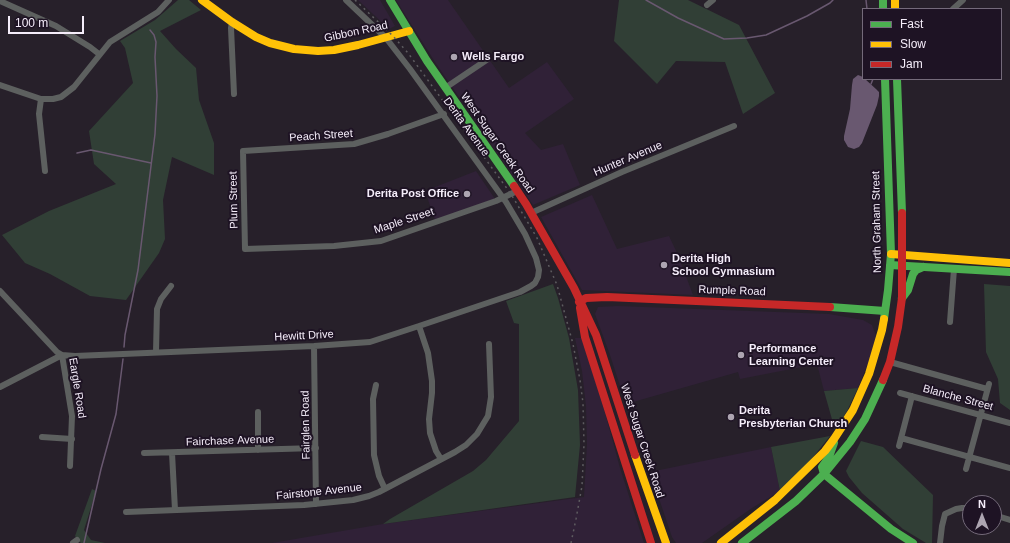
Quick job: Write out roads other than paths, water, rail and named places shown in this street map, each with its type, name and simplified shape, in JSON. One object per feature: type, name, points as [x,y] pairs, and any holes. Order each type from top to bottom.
[{"type":"main road","name":"Gibbon Road","points":[[202,0],[256,37],[270,43],[305,51],[334,50],[409,31]]},
{"type":"main road","name":"West Sugar Creek Road","points":[[390,0],[445,88],[517,191],[574,288],[579,302],[596,335],[647,491],[666,543]]},
{"type":"main road","name":"North Graham Street","points":[[721,543],[780,496],[813,464],[834,439],[853,410],[869,374],[879,344],[885,312],[890,265],[884,80]]},
{"type":"main road","points":[[742,543],[792,505],[824,474],[853,437],[865,418],[881,386],[890,362],[898,326],[902,298],[903,266],[897,80]]},
{"type":"main road","points":[[890,254],[1010,263]]},
{"type":"main road","points":[[890,265],[1010,272]]},
{"type":"main road","points":[[902,298],[908,290],[913,274],[916,270],[923,267]]},
{"type":"main road","name":"Rumple Road","points":[[579,302],[586,298],[607,297],[854,308],[885,312]]},
{"type":"main road","name":"West Sugar Creek Road","points":[[579,302],[585,336],[651,543]]},
{"type":"main road","points":[[607,402],[614,404],[627,430]]},
{"type":"main road","points":[[834,439],[832,449],[822,467],[824,474],[891,529],[913,543]]},
{"type":"street","points":[[0,85],[41,99],[61,97],[74,87],[110,42],[158,12],[169,0]]},
{"type":"street","name":"Derita Avenue","points":[[346,0],[386,38],[444,114],[503,198],[525,234],[536,258],[539,270],[535,283]]},
{"type":"street","points":[[707,5],[713,0]]},
{"type":"street","points":[[951,0],[955,7],[963,0]]},
{"type":"street","points":[[0,1],[56,26],[99,54]]},
{"type":"street","points":[[232,22],[234,94]]},
{"type":"street","points":[[445,88],[488,59]]},
{"type":"street","points":[[41,99],[38,114],[45,171]]},
{"type":"street","name":"Peach Street","points":[[243,151],[354,144],[388,134],[444,114]]},
{"type":"street","name":"Hunter Avenue","points":[[531,213],[629,169],[734,126]]},
{"type":"street","name":"Plum Street","points":[[243,151],[245,249]]},
{"type":"street","name":"Maple Street","points":[[245,249],[352,245],[380,241],[503,198],[517,191]]},
{"type":"street","points":[[950,322],[954,269]]},
{"type":"street","name":"Hewitt Drive","points":[[62,355],[75,356],[314,346],[370,342],[520,292],[535,283]]},
{"type":"street","points":[[156,352],[157,309],[161,299],[170,286]]},
{"type":"street","name":"Eargle Road","points":[[0,291],[55,350],[62,355],[72,416],[70,466]]},
{"type":"street","points":[[419,326],[428,353],[432,381],[429,419],[430,433],[436,451],[441,459]]},
{"type":"street","name":"Fairstone Avenue","points":[[126,512],[233,509],[316,504],[361,498],[385,489],[455,452],[472,440],[482,428],[488,416],[491,392],[489,344]]},
{"type":"street","name":"Fairglen Road","points":[[314,346],[316,504]]},
{"type":"street","points":[[0,387],[62,355]]},
{"type":"street","points":[[890,362],[988,386],[966,469]]},
{"type":"street","points":[[376,384],[373,399],[374,455],[378,476],[385,489]]},
{"type":"street","name":"Blanche Street","points":[[900,393],[1010,423]]},
{"type":"street","points":[[899,446],[912,396]]},
{"type":"street","points":[[258,412],[258,450]]},
{"type":"street","points":[[42,437],[72,439]]},
{"type":"street","points":[[901,438],[1010,468]]},
{"type":"street","name":"Fairchase Avenue","points":[[144,453],[316,448]]},
{"type":"street","points":[[172,453],[175,510]]},
{"type":"street","points":[[940,543],[945,514],[962,508]]},
{"type":"waterway","points":[[646,0],[678,18],[724,39],[766,35],[807,16],[833,0]]},
{"type":"waterway","points":[[866,0],[867,8]]},
{"type":"waterway","points":[[124,347],[138,270],[155,134],[157,96],[155,57],[156,42],[154,35],[150,30]]},
{"type":"waterway","points":[[871,84],[873,80]]},
{"type":"waterway","points":[[77,153],[91,150],[151,163]]},
{"type":"waterway","points":[[84,543],[101,469],[116,414],[123,359]]},
{"type":"railway","points":[[355,0],[393,36],[408,53],[511,194],[537,238],[557,285],[573,344],[583,403],[584,444],[582,486],[571,543]]},
{"type":"place","name":"Wells Fargo","points":[[454,57]]},
{"type":"place","name":"Derita Post Office","points":[[467,194]]},
{"type":"place","name":"Derita High School Gymnasium","points":[[664,265]]},
{"type":"place","name":"Performance Learning Center","points":[[741,355]]},
{"type":"place","name":"Derita Presbyterian Church","points":[[731,417]]}]
